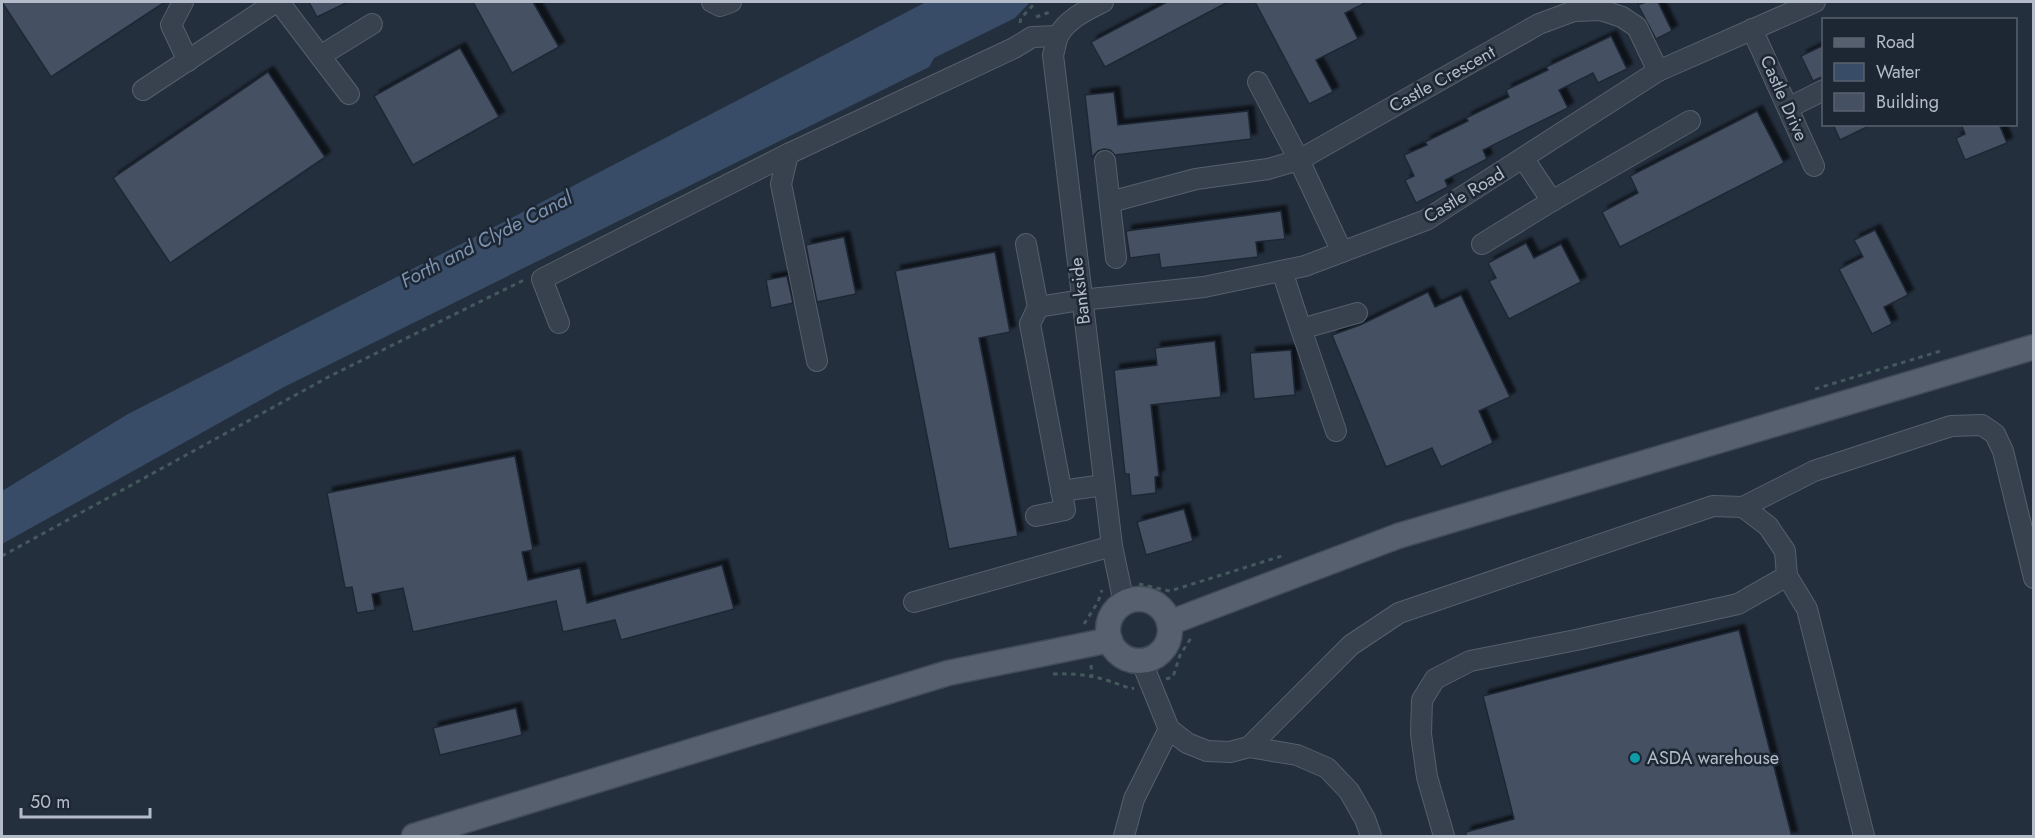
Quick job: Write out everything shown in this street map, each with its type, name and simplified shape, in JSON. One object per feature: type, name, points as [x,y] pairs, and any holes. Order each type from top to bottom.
[{"type":"main road","points":[[1176,620],[1156,604],[1134,599],[1115,610],[1108,630],[1110,640],[1121,655],[1130,659],[1151,658],[1167,644],[1176,620],[1398,536],[2034,347]]},
{"type":"main road","points":[[414,837],[948,673],[1110,640]]},
{"type":"street","points":[[183,2],[171,24],[188,61]]},
{"type":"street","points":[[143,90],[277,2],[349,94]]},
{"type":"street","points":[[712,2],[720,6],[731,2]]},
{"type":"street","points":[[559,323],[542,279],[788,154],[1014,48],[1032,37],[1058,36],[1069,23],[1103,2]]},
{"type":"street","name":"Castle Road","points":[[1038,307],[1081,300],[1204,287],[1305,266],[1426,220],[1658,71],[1815,2]]},
{"type":"street","name":"Castle Crescent","points":[[1110,202],[1196,179],[1268,169],[1299,160],[1539,24],[1574,11],[1601,9],[1622,16],[1637,27],[1658,71]]},
{"type":"street","points":[[320,56],[372,24]]},
{"type":"street","name":"Castle Drive","points":[[1752,29],[1814,166]]},
{"type":"street","name":"Bankside","points":[[1058,36],[1053,55],[1081,300],[1112,546],[1124,603]]},
{"type":"street","points":[[1258,82],[1299,160],[1342,252]]},
{"type":"street","points":[[1788,108],[1822,91]]},
{"type":"street","points":[[1482,244],[1690,121]]},
{"type":"street","points":[[788,154],[781,184],[817,361]]},
{"type":"street","points":[[1523,159],[1552,201]]},
{"type":"street","points":[[1105,161],[1116,258]]},
{"type":"street","points":[[1026,244],[1038,307],[1030,324],[1065,510],[1036,516]]},
{"type":"street","points":[[1282,271],[1336,431]]},
{"type":"street","points":[[1301,328],[1357,313]]},
{"type":"street","points":[[1249,747],[1351,645],[1399,613],[1713,506],[1743,507],[1814,471],[1951,426],[1982,425],[1995,434],[2003,452],[2034,578]]},
{"type":"street","points":[[1061,491],[1104,485]]},
{"type":"street","points":[[1743,507],[1768,526],[1785,551],[1787,576],[1807,609],[1864,837]]},
{"type":"street","points":[[914,602],[1112,546]]},
{"type":"street","points":[[1444,837],[1427,777],[1421,734],[1422,700],[1435,679],[1470,661],[1576,640],[1738,603],[1787,576]]},
{"type":"street","points":[[1141,660],[1169,729],[1187,742],[1207,751],[1230,752],[1249,747],[1297,755],[1327,768],[1349,791],[1365,819],[1371,837]]},
{"type":"street","points":[[1124,837],[1134,799],[1169,729]]},
{"type":"path","points":[[1043,674],[1081,673],[1110,680],[1131,689],[1173,677],[1180,655],[1191,638],[1176,620],[1170,591]]},
{"type":"water","name":"Forth and Clyde Canal","points":[[926,2],[1030,2],[1015,18],[934,58],[929,67],[284,387],[2,544],[2,491],[128,414],[471,239]]},
{"type":"building","points":[[2,2],[165,2],[51,77]]},
{"type":"building","points":[[309,2],[348,2],[317,17]]},
{"type":"building","points":[[473,2],[533,2],[559,47],[512,73]]},
{"type":"building","points":[[1167,2],[1228,2],[1105,67],[1091,42]]},
{"type":"building","points":[[1255,2],[1367,2],[1345,13],[1358,39],[1316,60],[1333,92],[1309,104]]},
{"type":"building","points":[[1658,2],[1672,31],[1656,39],[1638,5]]},
{"type":"building","points":[[1611,36],[1627,69],[1598,83],[1593,73],[1559,90],[1568,108],[1483,150],[1487,159],[1445,180],[1448,187],[1416,203],[1405,180],[1414,176],[1404,155],[1427,145],[1425,142],[1468,121],[1466,118],[1509,97],[1506,90],[1548,70],[1546,67]]},
{"type":"building","points":[[1822,46],[1822,77],[1813,81],[1801,56]]},
{"type":"building","points":[[460,48],[499,117],[413,165],[374,96]]},
{"type":"building","points":[[268,72],[325,157],[170,263],[113,178]]},
{"type":"building","points":[[1114,92],[1118,125],[1248,111],[1251,139],[1115,155],[1110,150],[1104,149],[1092,157],[1085,95]]},
{"type":"building","points":[[1757,111],[1784,163],[1620,247],[1602,212],[1638,193],[1630,176]]},
{"type":"building","points":[[1834,126],[1869,126],[1840,140]]},
{"type":"building","points":[[1962,126],[2000,126],[2007,143],[1965,160],[1956,138],[1965,134]]},
{"type":"building","points":[[1281,211],[1285,239],[1256,242],[1258,257],[1161,268],[1159,254],[1130,258],[1126,231]]},
{"type":"building","points":[[1875,230],[1908,295],[1884,307],[1892,324],[1872,334],[1839,269],[1863,257],[1854,240]]},
{"type":"building","points":[[844,237],[856,294],[817,302],[806,245]]},
{"type":"building","points":[[1526,243],[1534,258],[1561,244],[1581,282],[1509,319],[1489,281],[1496,278],[1488,263]]},
{"type":"building","points":[[995,252],[1010,332],[979,338],[1018,536],[949,549],[895,271]]},
{"type":"building","points":[[787,276],[793,303],[771,308],[766,280]]},
{"type":"building","points":[[1428,292],[1435,307],[1461,295],[1510,397],[1479,411],[1493,443],[1441,467],[1432,448],[1386,467],[1332,335],[1360,325]]},
{"type":"building","points":[[1215,341],[1221,397],[1151,405],[1159,476],[1155,477],[1156,493],[1131,496],[1129,474],[1125,474],[1114,370],[1157,365],[1155,348]]},
{"type":"building","points":[[1291,350],[1295,395],[1254,399],[1250,353]]},
{"type":"building","points":[[515,456],[533,550],[522,552],[528,580],[580,568],[587,603],[722,565],[734,609],[621,640],[615,620],[563,632],[556,601],[413,632],[403,588],[372,594],[375,610],[357,613],[352,587],[345,588],[327,493]]},
{"type":"building","points":[[1184,509],[1193,541],[1146,555],[1137,522]]},
{"type":"building","name":"ASDA warehouse","points":[[1739,630],[1792,837],[1466,837],[1466,832],[1514,819],[1483,696]]},
{"type":"building","points":[[516,708],[522,735],[440,755],[433,728]]},
{"type":"place","name":"ASDA warehouse","points":[[1635,758]]}]
